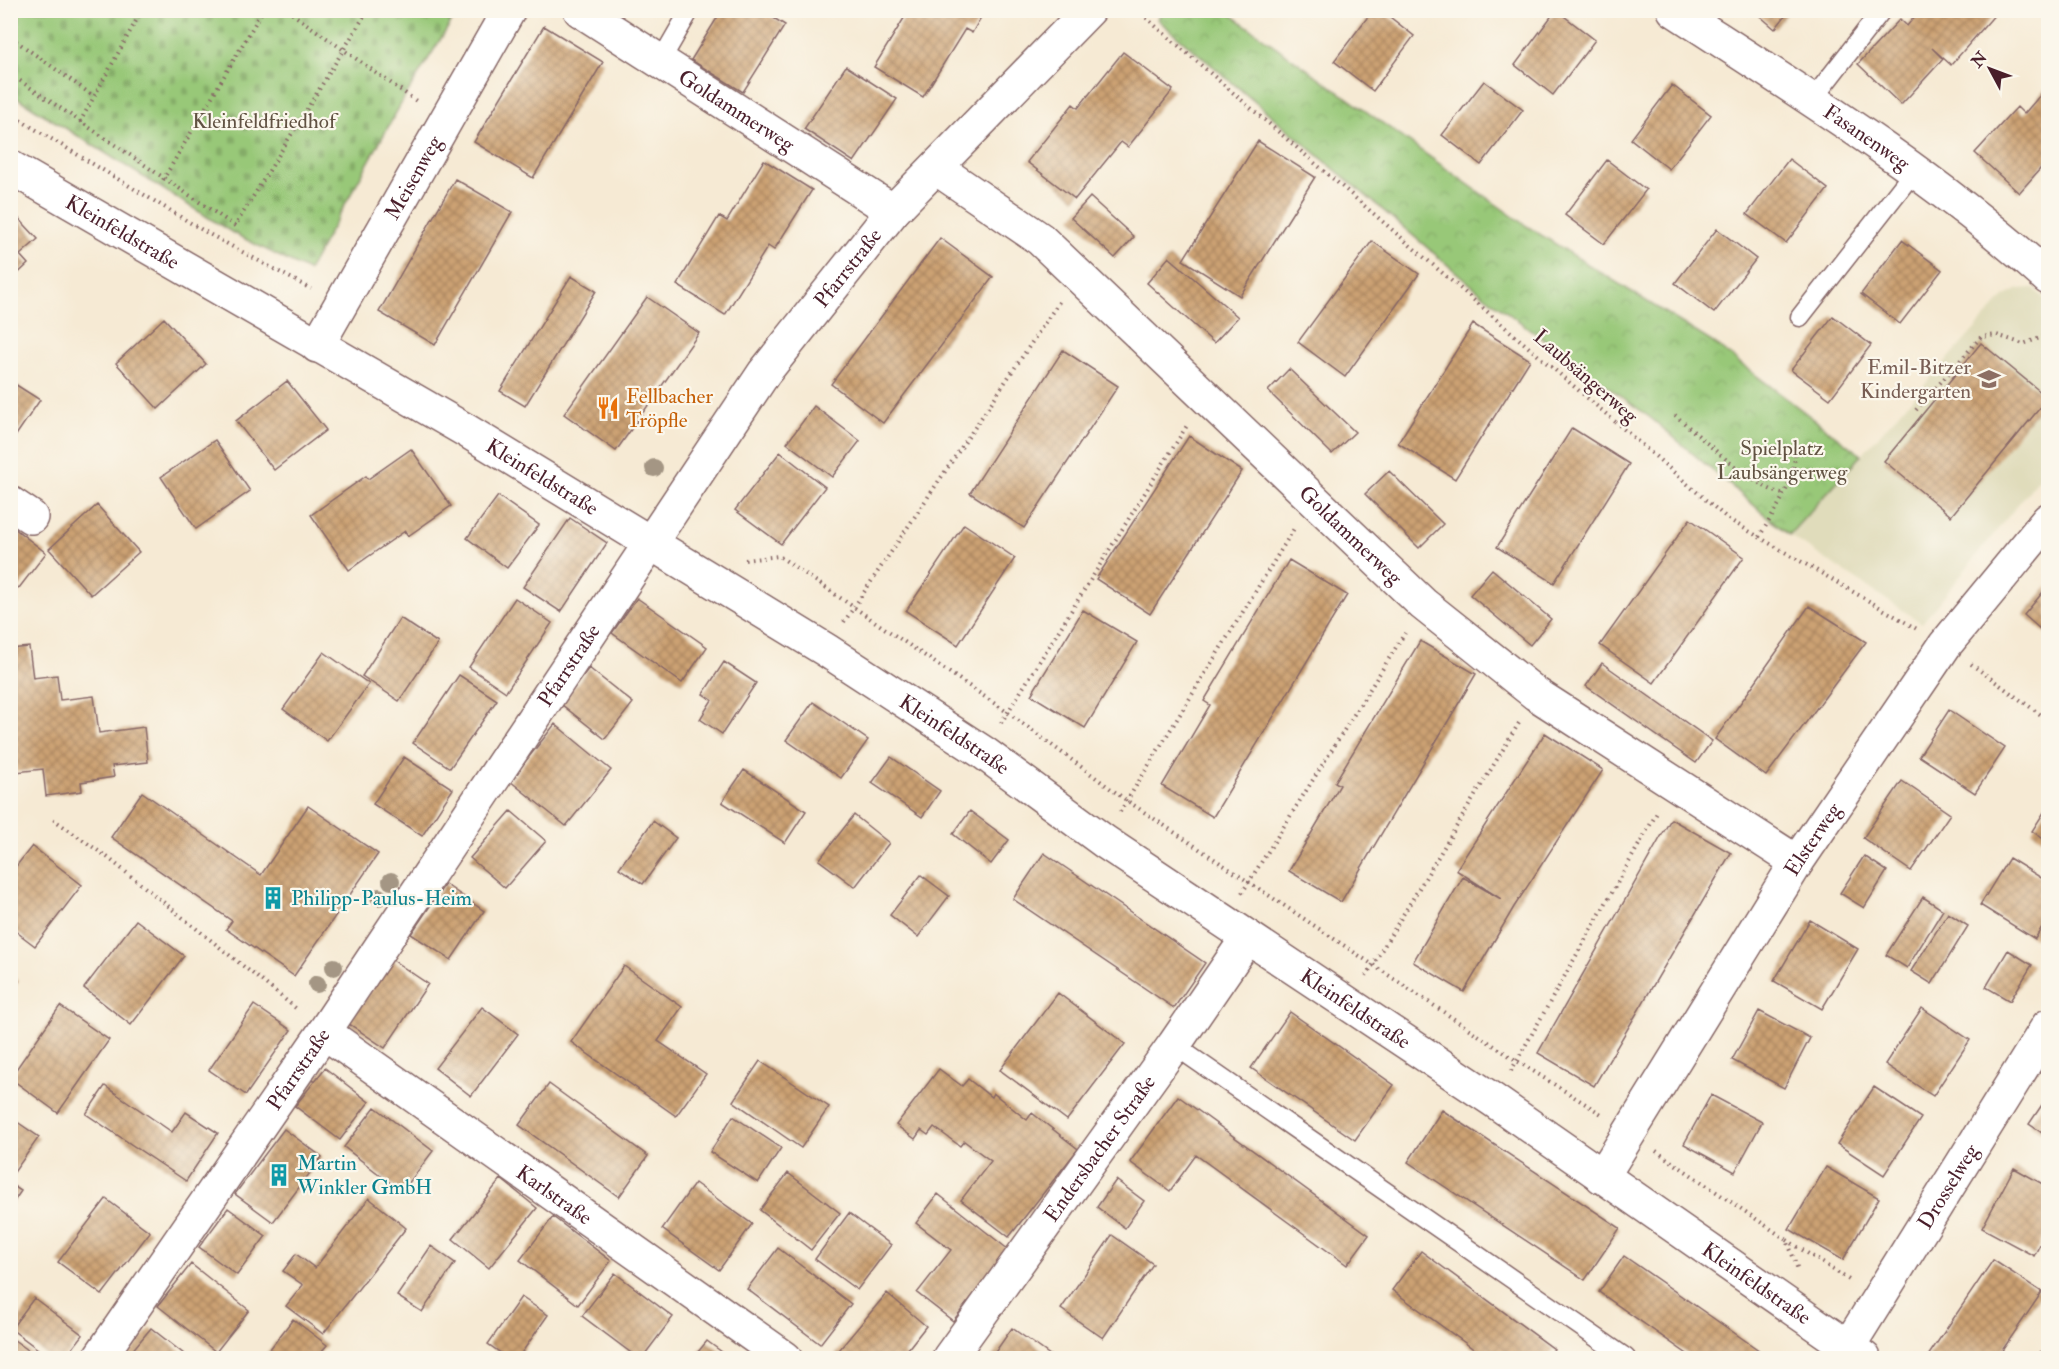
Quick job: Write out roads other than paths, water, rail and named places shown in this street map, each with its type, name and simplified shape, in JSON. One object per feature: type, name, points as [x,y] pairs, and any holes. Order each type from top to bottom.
[{"type":"street","name":"Meisenweg","points":[[317,346],[448,122],[509,10]]},
{"type":"street","name":"Goldammerweg","points":[[580,10],[893,211]]},
{"type":"street","name":"Pfarrstraße","points":[[99,1359],[324,1032],[764,373],[893,211],[1089,10]]},
{"type":"street","name":"Fasanenweg","points":[[1683,13],[1882,145],[2014,247],[2049,278]]},
{"type":"street","name":"Kleinfeldstraße","points":[[10,167],[467,431],[653,542],[826,650],[984,753],[1105,842],[1236,928],[1346,1005],[1493,1100],[1856,1353]]},
{"type":"street","name":"Goldammerweg","points":[[936,168],[1040,239],[1423,604],[1536,694],[1797,862]]},
{"type":"street","name":"Elsterweg","points":[[1602,1177],[1797,862],[1945,645],[2049,520]]},
{"type":"street","name":"Endersbacher Straße","points":[[949,1359],[1174,1045],[1236,928]]},
{"type":"street","name":"Drosselweg","points":[[1856,1353],[1877,1298],[2049,1026]]},
{"type":"street","name":"Karlstraße","points":[[324,1032],[785,1359]]},
{"type":"lane","points":[[660,62],[690,10]]},
{"type":"lane","points":[[1812,100],[1882,10]]},
{"type":"lane","points":[[1800,317],[1915,170]]},
{"type":"lane","points":[[1174,1045],[1626,1359]]},
{"type":"place","name":"Emil-Bitzer Kindergarten","points":[[1989,379]]},
{"type":"place","name":"Fellbacher Tröpfle","points":[[608,408]]},
{"type":"place","name":"Philipp-Paulus-Heim","points":[[273,898]]},
{"type":"place","name":"Martin Winkler GmbH","points":[[279,1175]]},
{"type":"park label","name":"Kleinfeldfriedhof","points":[[264,121]]},
{"type":"park label","name":"Spielplatz Laubsängerweg","points":[[1782,460]]}]
